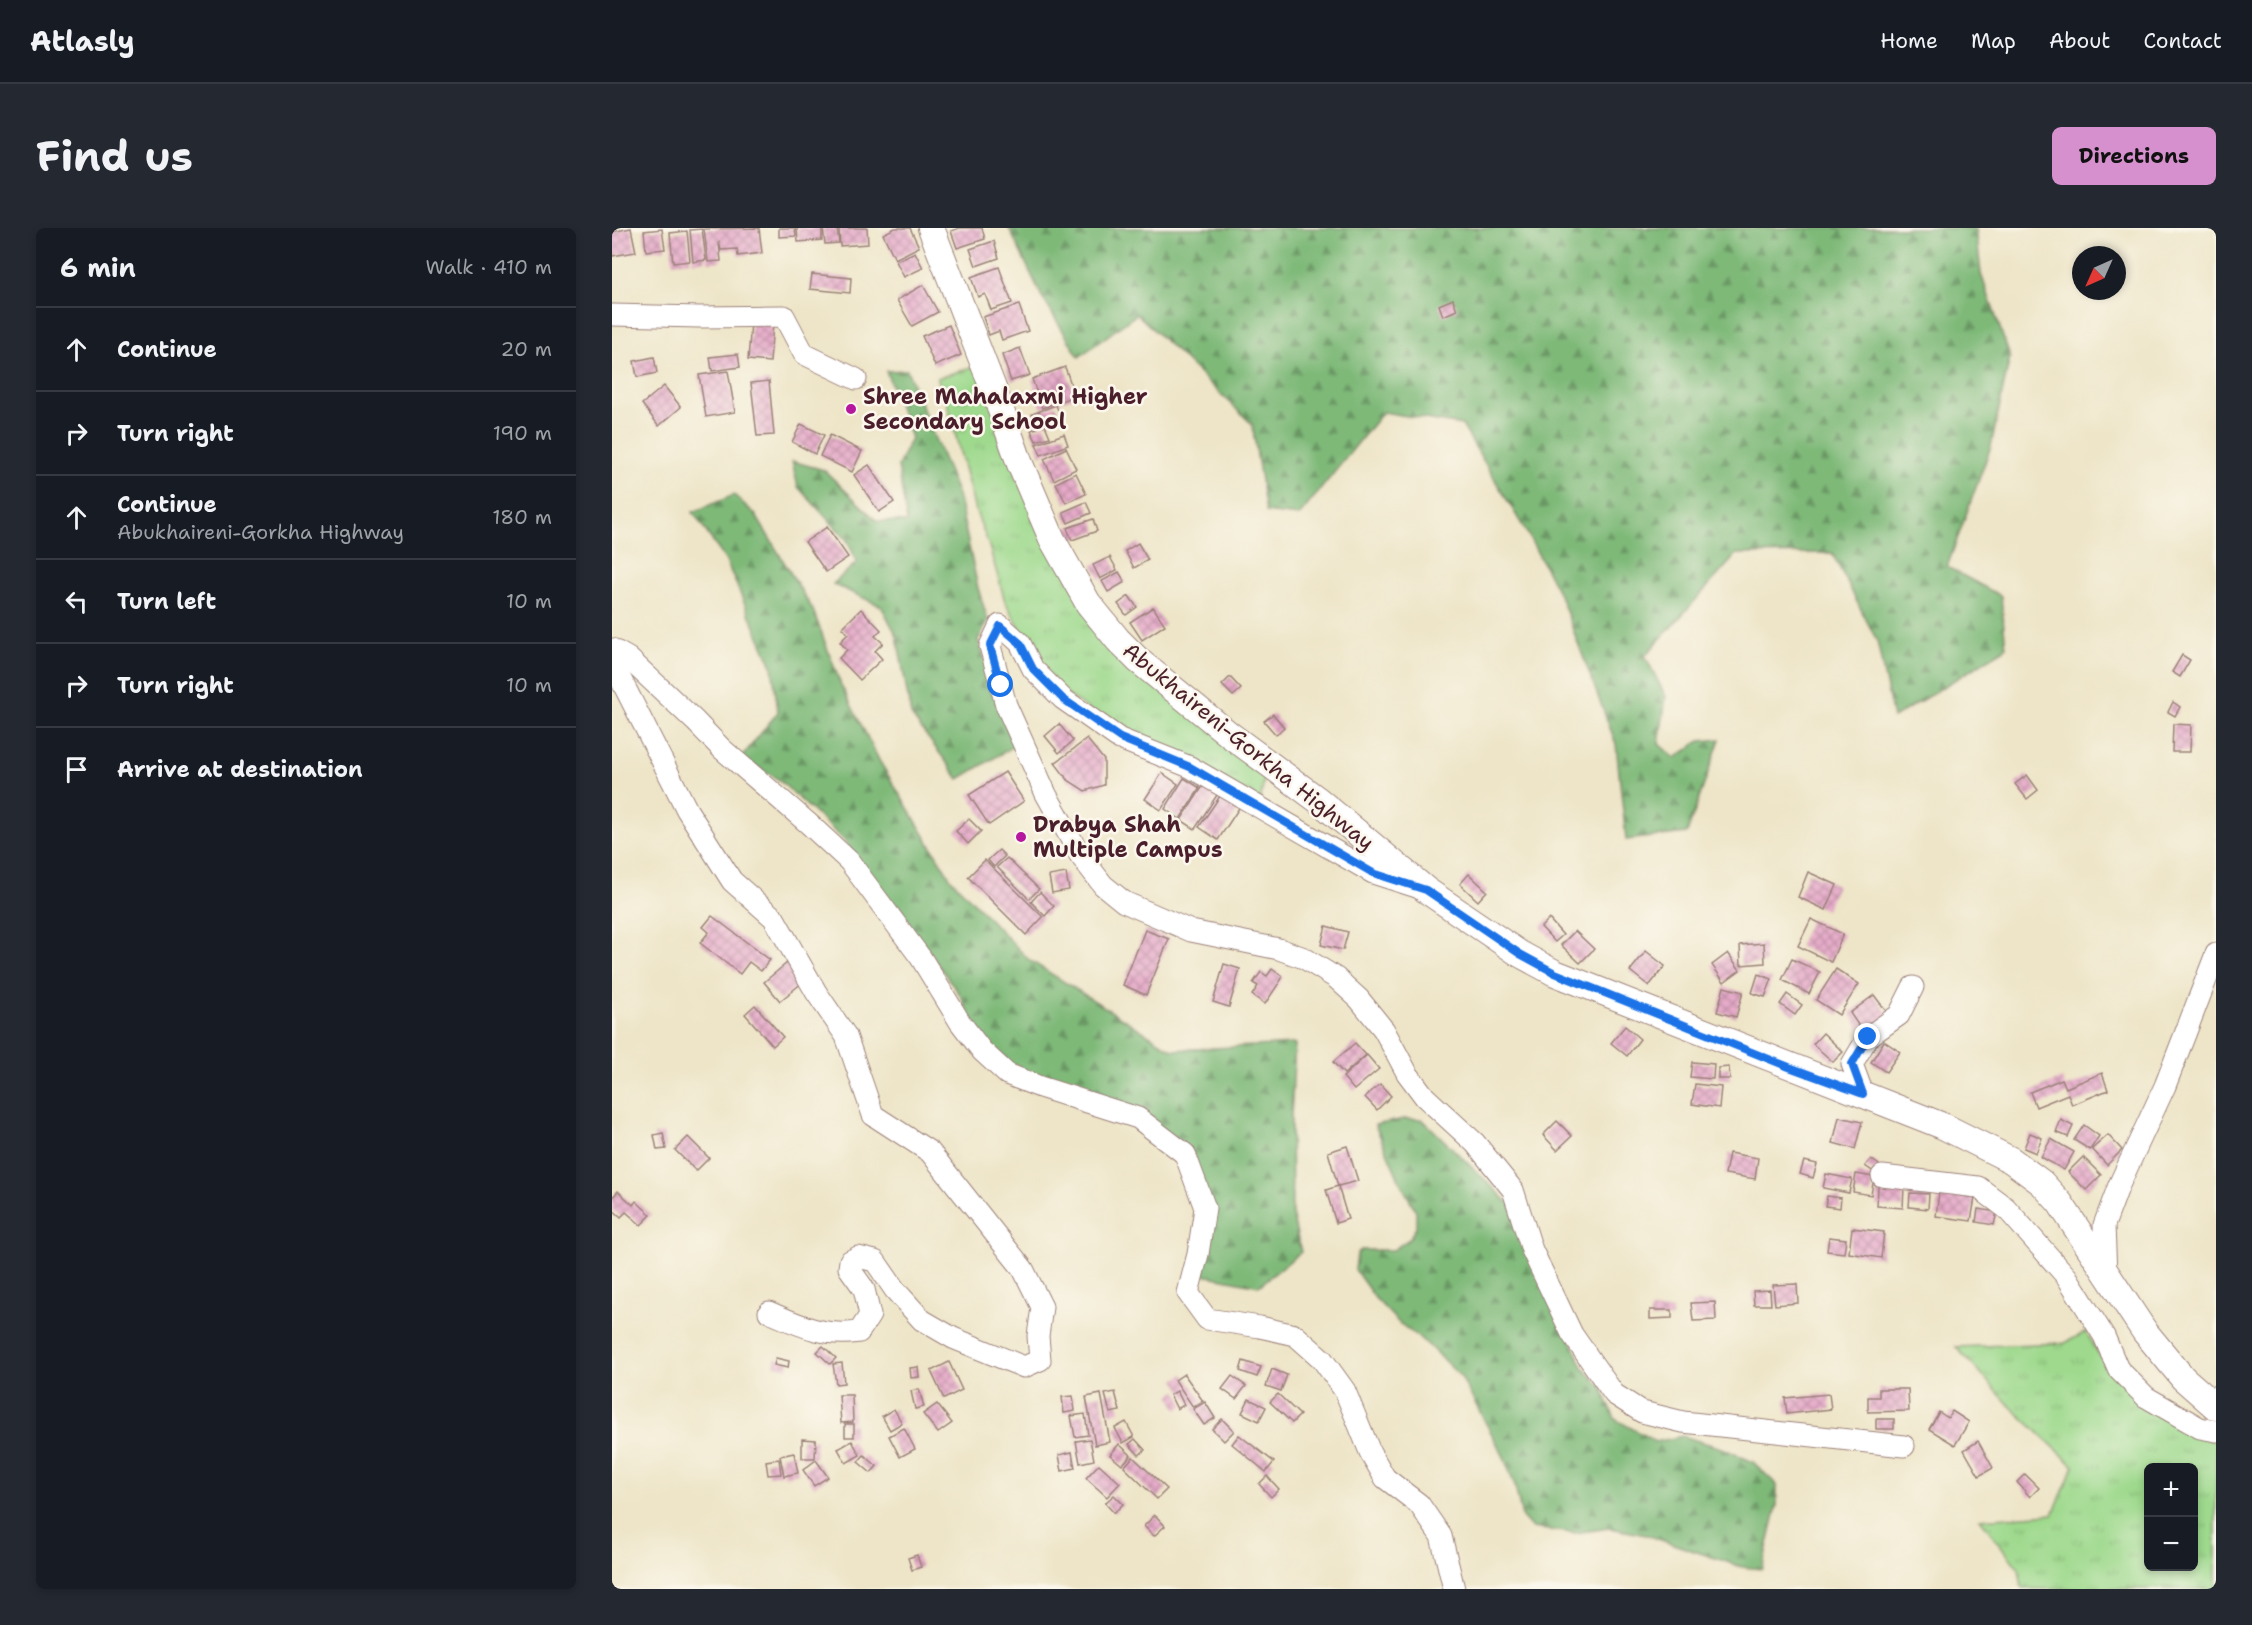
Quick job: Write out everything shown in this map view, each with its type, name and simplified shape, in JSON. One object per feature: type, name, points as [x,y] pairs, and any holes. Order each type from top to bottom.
[{"type":"main road","name":"Abukhaireni-Gorkha Highway","points":[[931,228],[1020,464],[1052,539],[1088,603],[1139,661],[1230,735],[1318,800],[1426,890],[1520,954],[1555,973],[1943,1126],[2011,1160],[2034,1177],[2060,1203],[2145,1332],[2183,1378],[2216,1407]]},
{"type":"street","points":[[612,315],[784,316],[804,354],[856,379]]},
{"type":"street","points":[[1426,890],[1373,873],[1190,767],[1120,738],[1063,699],[1033,669],[1020,643],[1000,626],[990,646],[1006,705],[1046,794],[1080,855],[1103,885],[1124,902],[1191,931],[1279,949],[1304,958],[1336,978],[1359,999],[1384,1030],[1407,1073],[1425,1097],[1474,1143],[1513,1190],[1532,1250],[1572,1334],[1614,1394],[1642,1412],[1683,1422],[1904,1446]]},
{"type":"street","points":[[612,649],[628,658],[722,749],[849,861],[921,958],[960,1022],[982,1051],[1007,1074],[1040,1088],[1138,1118],[1185,1154],[1205,1208],[1198,1254],[1188,1293],[1207,1319],[1295,1335],[1322,1359],[1345,1391],[1370,1452],[1385,1478],[1419,1504],[1441,1536],[1455,1589]]},
{"type":"street","points":[[612,662],[687,810],[732,881],[774,918],[816,992],[846,1036],[873,1115],[930,1152],[1023,1269],[1042,1307],[1038,1336],[1040,1360],[1024,1367],[953,1338],[922,1320],[895,1290],[875,1261],[858,1257],[850,1261],[849,1268],[864,1289],[870,1315],[859,1332],[839,1335],[822,1332],[769,1312]]},
{"type":"street","points":[[2106,1275],[2104,1225],[2119,1185],[2164,1086],[2216,954]]},
{"type":"street","points":[[1863,1094],[1852,1064],[1868,1037],[1899,1015],[1913,987]]},
{"type":"street","points":[[1882,1176],[1978,1187],[2006,1208],[2067,1277],[2104,1336],[2118,1369],[2146,1397],[2200,1428],[2216,1431]]},
{"type":"green space","points":[[1009,228],[1976,228],[1981,274],[2010,357],[1991,446],[1947,567],[2001,596],[2006,648],[1893,718],[1877,641],[1832,553],[1737,554],[1645,656],[1666,697],[1659,744],[1675,758],[1700,741],[1720,739],[1687,833],[1626,840],[1616,744],[1561,598],[1527,533],[1462,425],[1383,412],[1299,516],[1266,512],[1252,424],[1137,314],[1079,357],[1042,297]]},
{"type":"green space","points":[[976,366],[1085,612],[1267,763],[1260,802],[1124,733],[1063,692],[1040,665],[1005,601],[989,546],[974,506],[946,398],[937,378]]},
{"type":"green space","points":[[907,370],[958,495],[978,588],[988,621],[978,640],[1016,745],[959,779],[911,715],[897,636],[881,606],[833,584],[857,562],[847,540],[798,487],[792,461],[824,470],[877,521],[907,522],[898,466],[911,438],[886,371]]},
{"type":"green space","points":[[734,495],[755,514],[813,610],[841,685],[880,762],[951,879],[1029,960],[1173,1050],[1295,1044],[1291,1117],[1292,1214],[1301,1252],[1259,1286],[1203,1275],[1214,1211],[1161,1132],[1010,1063],[977,1033],[961,996],[894,904],[865,873],[845,841],[778,779],[741,758],[778,712],[772,666],[726,561],[693,512]]},
{"type":"green space","points":[[1404,1119],[1422,1119],[1510,1204],[1584,1369],[1601,1386],[1615,1419],[1656,1442],[1682,1436],[1722,1448],[1753,1462],[1777,1485],[1777,1506],[1762,1569],[1742,1567],[1646,1535],[1610,1528],[1574,1533],[1532,1528],[1522,1517],[1515,1486],[1503,1455],[1461,1377],[1427,1344],[1398,1322],[1375,1298],[1355,1270],[1357,1254],[1361,1250],[1393,1250],[1409,1239],[1416,1227],[1416,1211],[1401,1184],[1375,1125]]},
{"type":"green space","points":[[2086,1332],[2109,1371],[2208,1439],[2216,1442],[2216,1589],[2022,1589],[2019,1569],[1980,1519],[2053,1514],[2074,1466],[2013,1409],[1956,1347],[2065,1343]]},
{"type":"building","points":[[631,228],[636,252],[612,256],[612,232]]},
{"type":"building","points":[[759,228],[762,253],[738,256],[737,249],[721,250],[719,242],[721,261],[708,262],[704,229]]},
{"type":"building","points":[[779,228],[795,228],[796,236],[779,237]]},
{"type":"building","points":[[797,228],[822,228],[822,240],[798,242]]},
{"type":"building","points":[[823,228],[837,228],[839,243],[825,244]]},
{"type":"building","points":[[839,228],[867,228],[868,244],[840,246]]},
{"type":"building","points":[[895,228],[910,228],[919,247],[895,259],[883,234]]},
{"type":"building","points":[[960,228],[982,228],[985,239],[957,248],[951,231]]},
{"type":"building","points":[[662,229],[665,249],[646,251],[644,231]]},
{"type":"building","points":[[702,229],[706,260],[693,262],[690,230]]},
{"type":"building","points":[[687,231],[690,261],[673,263],[670,233]]},
{"type":"building","points":[[994,241],[999,258],[976,266],[970,249]]},
{"type":"building","points":[[915,252],[923,268],[904,277],[896,261]]},
{"type":"building","points":[[999,267],[1012,303],[991,310],[985,294],[978,297],[971,277]]},
{"type":"building","points":[[812,274],[851,278],[850,293],[810,289]]},
{"type":"building","points":[[923,285],[938,312],[912,326],[897,300]]},
{"type":"building","points":[[1453,299],[1457,310],[1443,316],[1439,305]]},
{"type":"building","points":[[1019,305],[1028,331],[1002,340],[999,331],[989,335],[983,317]]},
{"type":"building","points":[[751,322],[773,323],[770,362],[748,360]]},
{"type":"building","points":[[949,325],[961,355],[935,366],[922,336]]},
{"type":"building","points":[[1020,348],[1030,375],[1011,381],[1002,355]]},
{"type":"building","points":[[738,354],[740,367],[712,371],[710,357]]},
{"type":"building","points":[[654,357],[657,373],[637,377],[634,361]]},
{"type":"building","points":[[1065,367],[1075,396],[1042,408],[1032,379]]},
{"type":"building","points":[[728,371],[735,412],[706,417],[699,375]]},
{"type":"building","points":[[769,381],[774,435],[757,436],[751,383]]},
{"type":"building","points":[[664,386],[681,407],[659,426],[642,404]]},
{"type":"building","points":[[1056,405],[1061,418],[1036,426],[1032,414]]},
{"type":"building","points":[[801,424],[824,435],[815,454],[792,442]]},
{"type":"building","points":[[1045,425],[1050,437],[1036,441],[1031,430]]},
{"type":"building","points":[[1064,434],[1068,445],[1041,455],[1036,444]]},
{"type":"building","points":[[830,435],[862,451],[852,472],[820,456]]},
{"type":"building","points":[[1066,448],[1076,469],[1054,480],[1044,459]]},
{"type":"building","points":[[869,465],[894,502],[879,512],[854,475]]},
{"type":"building","points":[[1076,473],[1086,494],[1066,503],[1056,483]]},
{"type":"building","points":[[1086,502],[1091,513],[1068,523],[1063,512]]},
{"type":"building","points":[[1093,519],[1097,531],[1072,540],[1067,528]]},
{"type":"building","points":[[827,527],[848,557],[826,572],[805,542]]},
{"type":"building","points":[[1138,543],[1148,560],[1134,568],[1125,551]]},
{"type":"building","points":[[1110,557],[1117,570],[1100,579],[1093,565]]},
{"type":"building","points":[[1119,572],[1125,582],[1108,592],[1102,581]]},
{"type":"building","points":[[1129,596],[1137,607],[1126,615],[1118,604]]},
{"type":"building","points":[[1153,607],[1165,625],[1142,640],[1130,622]]},
{"type":"building","points":[[861,609],[881,630],[875,636],[883,643],[875,651],[882,659],[860,680],[839,658],[847,650],[840,642],[848,634],[842,628]]},
{"type":"building","points":[[2182,655],[2190,660],[2180,677],[2172,672]]},
{"type":"building","points":[[1230,677],[1241,689],[1233,696],[1222,685]]},
{"type":"building","points":[[2173,702],[2180,707],[2175,716],[2168,712]]},
{"type":"building","points":[[1273,714],[1284,727],[1276,735],[1264,721]]},
{"type":"building","points":[[1059,724],[1073,741],[1059,753],[1045,736]]},
{"type":"building","points":[[2173,724],[2191,725],[2190,752],[2172,752]]},
{"type":"building","points":[[1087,739],[1104,760],[1104,785],[1085,791],[1068,780],[1055,763]]},
{"type":"building","points":[[1005,772],[1024,801],[989,825],[969,795]]},
{"type":"building","points":[[1162,773],[1178,784],[1161,810],[1145,799]]},
{"type":"building","points":[[2027,775],[2038,790],[2027,799],[2015,784]]},
{"type":"building","points":[[1184,778],[1200,788],[1180,819],[1165,809]]},
{"type":"building","points":[[1205,783],[1219,792],[1195,829],[1181,820]]},
{"type":"building","points":[[1222,793],[1241,805],[1218,840],[1199,827]]},
{"type":"building","points":[[969,819],[981,831],[968,844],[956,831]]},
{"type":"building","points":[[999,850],[1005,856],[994,867],[988,860]]},
{"type":"building","points":[[1007,858],[1039,889],[1029,899],[997,867]]},
{"type":"building","points":[[985,860],[1043,917],[1026,935],[968,877]]},
{"type":"building","points":[[1808,872],[1837,885],[1826,910],[1798,897]]},
{"type":"building","points":[[1066,873],[1069,890],[1052,893],[1049,876]]},
{"type":"building","points":[[1469,874],[1487,891],[1478,901],[1460,884]]},
{"type":"building","points":[[1040,892],[1054,906],[1045,916],[1031,902]]},
{"type":"building","points":[[712,916],[770,960],[761,971],[749,962],[740,974],[700,943],[709,932],[703,927]]},
{"type":"building","points":[[1549,919],[1563,935],[1555,942],[1541,927]]},
{"type":"building","points":[[1811,919],[1843,934],[1831,962],[1798,946]]},
{"type":"building","points":[[1326,926],[1348,932],[1343,950],[1321,945]]},
{"type":"building","points":[[1145,930],[1169,939],[1146,995],[1123,985]]},
{"type":"building","points":[[1575,931],[1594,949],[1580,963],[1561,945]]},
{"type":"building","points":[[1764,943],[1765,963],[1741,965],[1740,945]]},
{"type":"building","points":[[1646,951],[1665,966],[1649,986],[1630,971]]},
{"type":"building","points":[[1728,953],[1740,970],[1724,982],[1712,965]]},
{"type":"building","points":[[1792,959],[1820,972],[1809,994],[1782,980]]},
{"type":"building","points":[[787,963],[803,982],[780,1001],[764,982]]},
{"type":"building","points":[[1224,964],[1240,969],[1229,1007],[1213,1002]]},
{"type":"building","points":[[1272,969],[1283,977],[1265,1004],[1252,995],[1258,986],[1253,983],[1261,972],[1267,976]]},
{"type":"building","points":[[1836,969],[1859,984],[1839,1015],[1816,1000]]},
{"type":"building","points":[[1758,974],[1772,979],[1765,997],[1752,993]]},
{"type":"building","points":[[1724,987],[1743,992],[1736,1017],[1717,1012]]},
{"type":"building","points":[[1787,994],[1802,1005],[1795,1015],[1780,1004]]},
{"type":"building","points":[[1874,995],[1889,1015],[1868,1030],[1864,1025],[1860,1028],[1850,1013]]},
{"type":"building","points":[[755,1005],[783,1037],[773,1046],[745,1014]]},
{"type":"building","points":[[1625,1026],[1640,1039],[1627,1056],[1611,1043]]},
{"type":"building","points":[[1823,1033],[1843,1052],[1833,1062],[1813,1044]]},
{"type":"building","points":[[1884,1041],[1900,1052],[1886,1072],[1871,1062]]},
{"type":"building","points":[[1355,1043],[1366,1055],[1344,1074],[1333,1062]]},
{"type":"building","points":[[1367,1055],[1379,1069],[1354,1090],[1343,1077]]},
{"type":"building","points":[[1692,1062],[1714,1064],[1713,1079],[1690,1077]]},
{"type":"building","points":[[1729,1067],[1730,1079],[1718,1079],[1718,1068]]},
{"type":"building","points":[[2102,1073],[2108,1090],[2072,1105],[2068,1094],[2036,1107],[2030,1092],[2062,1079],[2066,1088]]},
{"type":"building","points":[[1380,1084],[1391,1096],[1377,1110],[1365,1097]]},
{"type":"building","points":[[1695,1084],[1721,1087],[1719,1108],[1692,1104]]},
{"type":"building","points":[[1839,1117],[1862,1122],[1855,1149],[1833,1143]]},
{"type":"building","points":[[2061,1120],[2073,1126],[2068,1137],[2056,1132]]},
{"type":"building","points":[[1557,1121],[1572,1136],[1557,1150],[1543,1135]]},
{"type":"building","points":[[2084,1125],[2099,1136],[2090,1150],[2074,1140]]},
{"type":"building","points":[[663,1133],[666,1149],[657,1150],[654,1135]]},
{"type":"building","points":[[2030,1133],[2042,1138],[2036,1153],[2024,1148]]},
{"type":"building","points":[[2108,1135],[2122,1150],[2107,1165],[2092,1149]]},
{"type":"building","points":[[688,1137],[709,1158],[696,1171],[675,1150]]},
{"type":"building","points":[[2051,1139],[2074,1152],[2064,1170],[2041,1157]]},
{"type":"building","points":[[1347,1146],[1358,1181],[1338,1186],[1328,1152]]},
{"type":"building","points":[[1729,1153],[1758,1158],[1755,1179],[1725,1174]]},
{"type":"building","points":[[2083,1157],[2101,1175],[2086,1190],[2068,1172]]},
{"type":"building","points":[[1871,1159],[1879,1165],[1874,1172],[1865,1166]]},
{"type":"building","points":[[1804,1161],[1817,1164],[1813,1178],[1800,1174]]},
{"type":"building","points":[[1826,1174],[1852,1179],[1849,1193],[1823,1188]]},
{"type":"building","points":[[1856,1174],[1874,1177],[1871,1195],[1853,1192]]},
{"type":"building","points":[[1338,1186],[1348,1219],[1336,1223],[1326,1190]]},
{"type":"building","points":[[1878,1186],[1904,1187],[1903,1208],[1877,1206]]},
{"type":"building","points":[[618,1191],[633,1205],[636,1201],[651,1215],[641,1225],[626,1212],[621,1217],[612,1209],[612,1198]]},
{"type":"building","points":[[1939,1192],[1975,1198],[1971,1221],[1936,1216]]},
{"type":"building","points":[[1910,1193],[1929,1194],[1928,1209],[1909,1207]]},
{"type":"building","points":[[1827,1196],[1841,1198],[1840,1208],[1825,1206]]},
{"type":"building","points":[[1978,1209],[1997,1212],[1994,1225],[1976,1222]]},
{"type":"building","points":[[1852,1228],[1884,1232],[1881,1258],[1849,1253]]},
{"type":"building","points":[[1829,1237],[1846,1239],[1844,1253],[1827,1251]]},
{"type":"building","points":[[1797,1284],[1798,1303],[1775,1305],[1773,1285]]},
{"type":"building","points":[[1770,1290],[1771,1305],[1754,1305],[1753,1291]]},
{"type":"building","points":[[1715,1302],[1716,1320],[1693,1321],[1691,1303]]},
{"type":"building","points":[[1650,1310],[1672,1310],[1672,1318],[1650,1319]]},
{"type":"building","points":[[823,1346],[836,1358],[830,1364],[817,1352]]},
{"type":"building","points":[[776,1358],[789,1361],[788,1368],[774,1365]]},
{"type":"building","points":[[1243,1361],[1261,1367],[1257,1377],[1240,1371]]},
{"type":"building","points":[[949,1362],[962,1390],[944,1399],[931,1371]]},
{"type":"building","points":[[842,1363],[844,1383],[836,1384],[833,1364]]},
{"type":"building","points":[[918,1367],[919,1377],[911,1378],[910,1368]]},
{"type":"building","points":[[1272,1369],[1287,1375],[1281,1391],[1266,1386]]},
{"type":"building","points":[[1184,1374],[1203,1401],[1193,1407],[1175,1380]]},
{"type":"building","points":[[1232,1376],[1246,1386],[1236,1399],[1222,1389]]},
{"type":"building","points":[[919,1389],[924,1407],[915,1409],[911,1391]]},
{"type":"building","points":[[1879,1389],[1908,1389],[1909,1411],[1868,1412],[1868,1397],[1879,1397]]},
{"type":"building","points":[[1177,1391],[1184,1405],[1177,1409],[1170,1395]]},
{"type":"building","points":[[1115,1392],[1120,1411],[1110,1413],[1105,1394]]},
{"type":"building","points":[[1101,1394],[1110,1442],[1095,1445],[1086,1397]]},
{"type":"building","points":[[1278,1394],[1300,1415],[1292,1423],[1270,1402]]},
{"type":"building","points":[[1829,1394],[1831,1409],[1787,1414],[1785,1398]]},
{"type":"building","points":[[839,1395],[852,1395],[853,1422],[841,1423]]},
{"type":"building","points":[[1073,1396],[1075,1411],[1064,1413],[1062,1397]]},
{"type":"building","points":[[1249,1399],[1266,1407],[1259,1421],[1242,1413]]},
{"type":"building","points":[[1205,1402],[1215,1418],[1204,1425],[1193,1409]]},
{"type":"building","points":[[937,1404],[952,1423],[938,1433],[923,1414]]},
{"type":"building","points":[[894,1409],[902,1423],[890,1430],[882,1416]]},
{"type":"building","points":[[1952,1411],[1969,1422],[1955,1445],[1929,1429],[1939,1412],[1948,1418]]},
{"type":"building","points":[[1085,1414],[1088,1435],[1075,1437],[1071,1416]]},
{"type":"building","points":[[1222,1419],[1234,1431],[1224,1441],[1212,1429]]},
{"type":"building","points":[[1876,1419],[1894,1419],[1894,1429],[1876,1429]]},
{"type":"building","points":[[1126,1422],[1134,1437],[1123,1443],[1115,1428]]},
{"type":"building","points":[[845,1424],[854,1424],[854,1437],[845,1437]]},
{"type":"building","points":[[904,1428],[915,1449],[900,1457],[889,1436]]},
{"type":"building","points":[[1239,1435],[1274,1462],[1266,1472],[1232,1444]]},
{"type":"building","points":[[802,1439],[816,1440],[815,1458],[802,1458]]},
{"type":"building","points":[[1090,1439],[1094,1460],[1080,1463],[1076,1441]]},
{"type":"building","points":[[1135,1439],[1145,1450],[1139,1455],[1129,1444]]},
{"type":"building","points":[[852,1441],[860,1455],[846,1463],[838,1449]]},
{"type":"building","points":[[1978,1441],[1993,1468],[1979,1476],[1964,1450]]},
{"type":"building","points":[[1119,1444],[1131,1455],[1122,1465],[1110,1455]]},
{"type":"building","points":[[1072,1452],[1075,1468],[1062,1471],[1059,1455]]},
{"type":"building","points":[[794,1453],[798,1473],[784,1476],[780,1456]]},
{"type":"building","points":[[864,1455],[877,1466],[871,1473],[858,1462]]},
{"type":"building","points":[[1133,1457],[1167,1489],[1157,1499],[1124,1467]]},
{"type":"building","points":[[779,1459],[781,1474],[768,1475],[766,1461]]},
{"type":"building","points":[[816,1460],[828,1477],[814,1486],[803,1470]]},
{"type":"building","points":[[1099,1464],[1120,1483],[1107,1497],[1086,1478]]},
{"type":"building","points":[[2025,1474],[2039,1488],[2030,1497],[2017,1482]]},
{"type":"building","points":[[1267,1476],[1279,1489],[1271,1497],[1259,1484]]},
{"type":"building","points":[[1114,1495],[1123,1504],[1114,1513],[1105,1503]]},
{"type":"building","points":[[1155,1515],[1165,1526],[1154,1536],[1144,1526]]},
{"type":"building","points":[[917,1555],[921,1567],[912,1570],[908,1558]]},
{"type":"place","name":"Shree Mahalaxmi Higher Secondary School","points":[[851,409]]},
{"type":"place","name":"Drabya Shah Multiple Campus","points":[[1021,837]]},
{"type":"route","points":[[1001,685],[990,646],[1000,626],[1020,643],[1033,669],[1063,699],[1120,738],[1190,767],[1373,873],[1426,890],[1520,954],[1555,973],[1789,1067],[1863,1094],[1852,1064],[1868,1037]]}]
